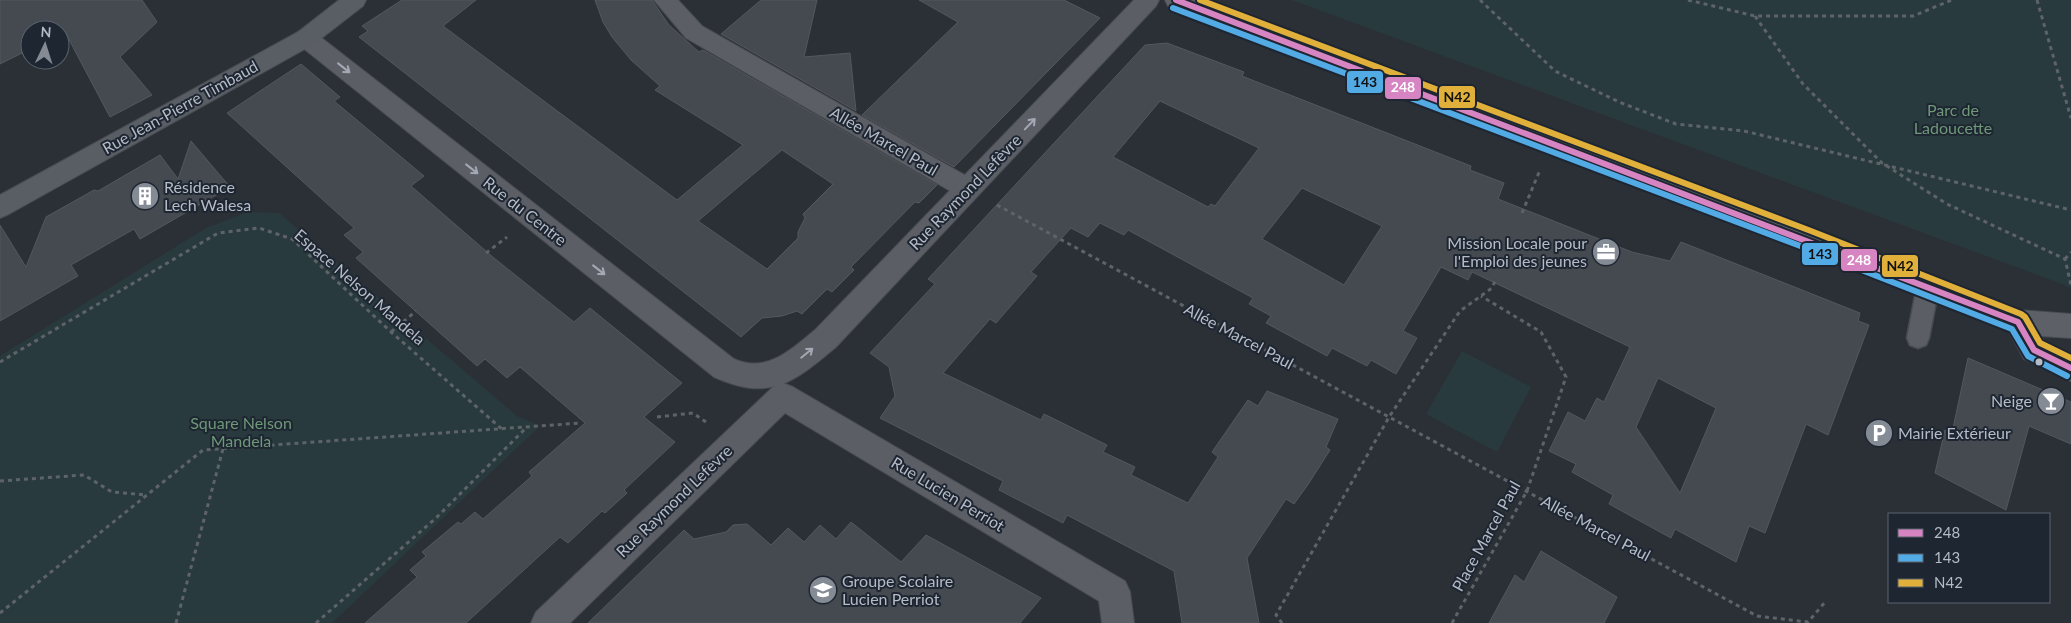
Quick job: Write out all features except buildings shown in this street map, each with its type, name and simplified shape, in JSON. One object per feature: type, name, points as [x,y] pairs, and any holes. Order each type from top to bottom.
[{"type":"main road","name":"Rue Jean-Pierre Timbaud","points":[[0,207],[306,38],[355,0]]},
{"type":"main road","points":[[1176,0],[1550,144],[1765,223],[2018,322],[2071,326]]},
{"type":"main road","points":[[2018,322],[2034,350],[2071,368]]},
{"type":"street","name":"Allée Marcel Paul","points":[[665,0],[694,32],[968,189]]},
{"type":"street","name":"Rue Raymond Lefèvre","points":[[547,623],[736,441],[798,361],[826,338],[1148,0]]},
{"type":"street","name":"Rue du Centre","points":[[306,38],[724,368],[748,377]]},
{"type":"street","name":"Rue Raymond Lefèvre","points":[[748,377],[779,385]]},
{"type":"street","name":"Rue Lucien Perriot","points":[[779,385],[1114,592],[1118,623]]},
{"type":"lane","points":[[1918,338],[1928,286]]},
{"type":"path","points":[[1480,0],[1555,71],[1619,102],[1676,124],[1744,131],[2071,210]]},
{"type":"path","points":[[1688,0],[1755,16],[1913,16],[1952,0]]},
{"type":"path","points":[[2037,0],[2071,118]]},
{"type":"path","points":[[1755,16],[1803,84],[1882,163],[1947,204],[2065,259]]},
{"type":"path","points":[[1522,213],[1550,144]]},
{"type":"path","name":"Allée Marcel Paul","points":[[968,189],[1758,616],[1808,623],[1826,601]]},
{"type":"path","name":"Espace Nelson Mandela","points":[[0,362],[218,233],[259,228],[292,239],[391,332],[503,430]]},
{"type":"path","points":[[2065,259],[2071,252]]},
{"type":"path","points":[[2065,259],[2071,285]]},
{"type":"path","points":[[1282,623],[1276,615],[1389,417],[1460,311],[1492,288],[1494,282]]},
{"type":"path","name":"Place Marcel Paul","points":[[1452,623],[1527,491],[1566,377],[1541,332],[1481,296]]},
{"type":"path","points":[[391,332],[416,311]]},
{"type":"path","points":[[657,417],[693,413],[736,441]]},
{"type":"path","points":[[0,613],[203,450],[581,423]]},
{"type":"path","points":[[316,623],[436,518],[526,427]]},
{"type":"path","points":[[176,623],[223,449]]},
{"type":"path","points":[[0,481],[84,475],[112,492],[148,495]]},
{"type":"green space","name":"Parc de Ladoucette","points":[[1292,0],[2071,0],[2071,288],[2054,281]]},
{"type":"green space","name":"Square Nelson Mandela","points":[[248,212],[279,213],[517,416],[540,426],[332,623],[0,623],[0,356],[206,228]]},
{"type":"green space","points":[[1462,351],[1531,387],[1497,452],[1426,414]]},
{"type":"transit line","name":"248","points":[[1176,0],[1808,240],[2018,322],[2034,350],[2071,368]]},
{"type":"transit line","name":"N42","points":[[1200,0],[1811,231],[2021,314],[2025,317],[2040,343],[2071,358]]},
{"type":"transit line","name":"143","points":[[1173,8],[1803,247],[2012,329],[2028,356],[2067,376]]},
{"type":"place","name":"Résidence Lech Walesa","points":[[145,196]]},
{"type":"place","name":"Mission Locale pour l'Emploi des jeunes","points":[[1606,252]]},
{"type":"place","name":"Neige","points":[[2051,401]]},
{"type":"place","name":"Mairie Extérieur","points":[[1879,433]]},
{"type":"place","name":"Groupe Scolaire Lucien Perriot","points":[[823,590]]}]
